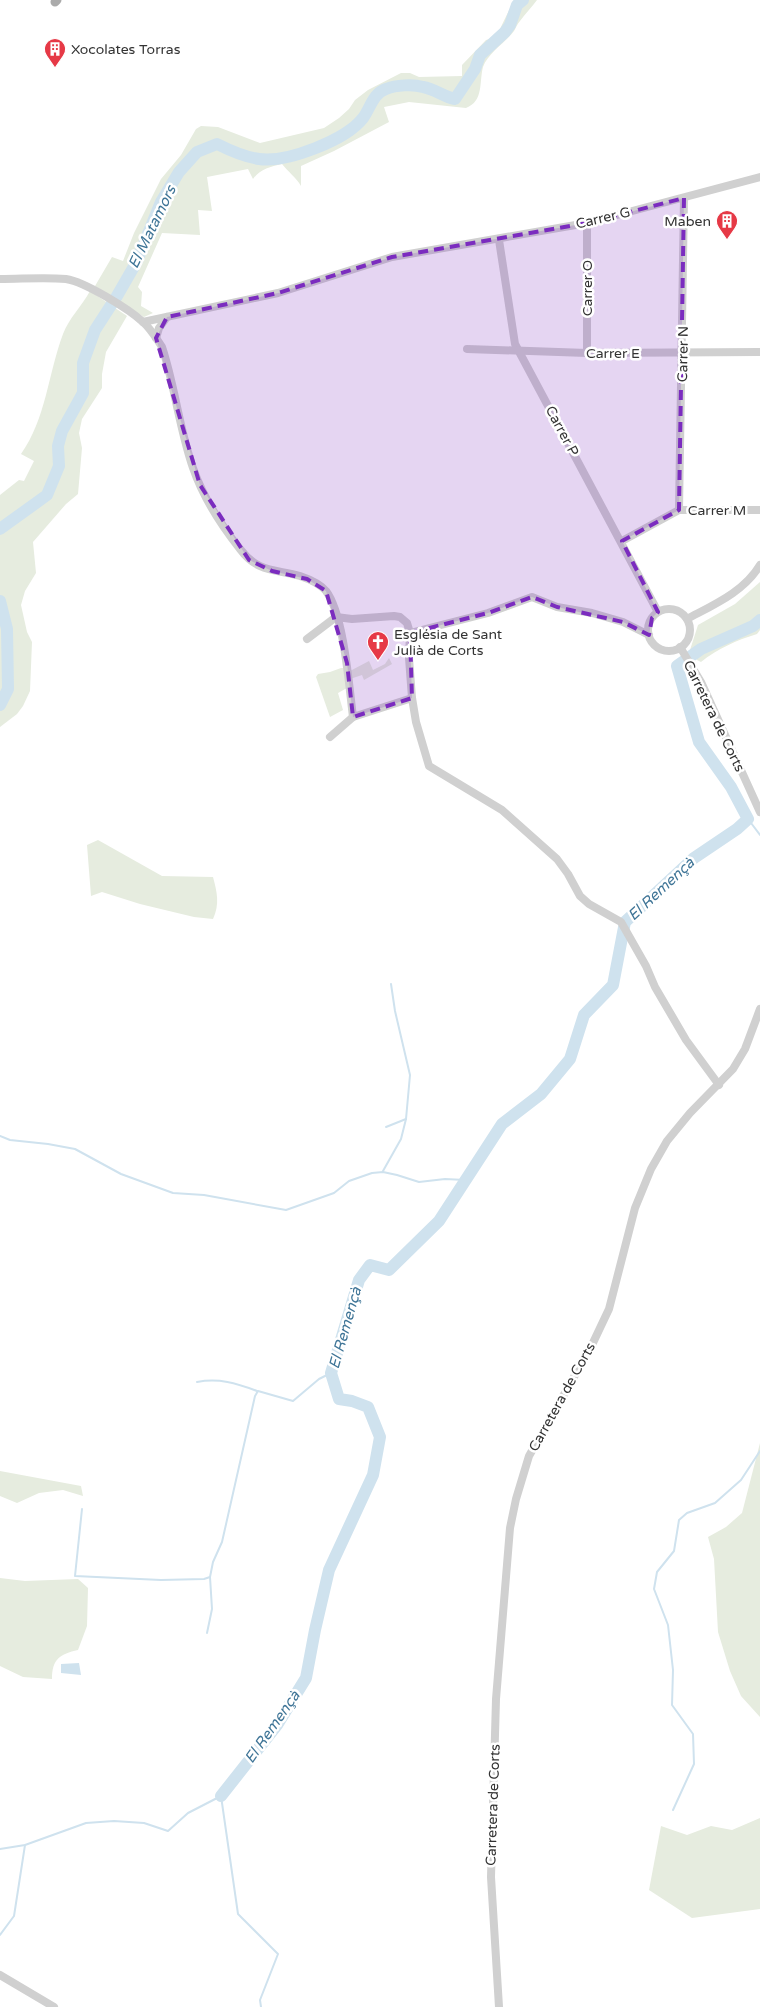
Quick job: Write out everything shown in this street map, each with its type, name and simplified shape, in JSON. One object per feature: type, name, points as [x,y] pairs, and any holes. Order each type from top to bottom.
[{"type":"street","name":"Carrer G","points":[[140,320],[167,317],[278,293],[392,258],[587,223],[760,177]]},
{"type":"street","name":"Carrer N","points":[[680,510],[684,198]]},
{"type":"street","name":"Carrer O","points":[[587,223],[588,353]]},
{"type":"street","name":"Carrer P","points":[[499,240],[516,344],[658,612]]},
{"type":"street","points":[[0,279],[66,280],[91,288],[140,320],[156,338],[166,361],[192,466],[216,514],[240,550],[253,563],[272,571],[307,579],[326,591],[336,617],[347,667],[353,716]]},
{"type":"street","points":[[156,338],[159,328],[167,317]]},
{"type":"street","points":[[760,348],[760,359]]},
{"type":"street","name":"Carrer E","points":[[467,349],[588,353],[759,352]]},
{"type":"street","name":"Carrer M","points":[[622,541],[680,510],[760,510]]},
{"type":"street","points":[[686,619],[736,591],[760,565]]},
{"type":"street","points":[[410,633],[488,613],[532,597],[557,607],[592,613],[623,622],[649,635],[658,647],[672,650],[686,642],[689,626],[681,613],[666,609],[658,612],[652,618],[648,626],[649,635]]},
{"type":"street","points":[[307,639],[336,617],[352,619],[378,616],[400,617],[407,623],[410,633],[409,658],[412,698],[416,722],[429,766],[502,810],[557,859],[580,896],[589,904],[621,922],[646,966],[655,987],[686,1040],[719,1085]]},
{"type":"street","name":"Carretera de Corts","points":[[680,647],[694,670],[760,812]]},
{"type":"street","points":[[330,737],[353,716],[412,698]]},
{"type":"street","name":"Carretera de Corts","points":[[499,2007],[491,1877],[496,1698],[510,1528],[516,1499],[529,1456],[591,1347],[609,1309],[635,1208],[651,1169],[667,1141],[690,1113],[733,1069],[745,1049],[760,1009]]},
{"type":"street","points":[[0,1975],[54,2007]]},
{"type":"highlighted area","points":[[684,198],[679,510],[622,541],[658,612],[652,618],[649,635],[623,622],[557,607],[532,597],[488,613],[410,633],[412,698],[353,717],[347,663],[326,591],[307,579],[272,571],[249,560],[200,485],[156,338],[167,317],[278,293],[392,257],[587,223]]},
{"type":"shaded area","points":[[514,0],[537,0],[514,31],[485,62],[480,90],[476,101],[472,105],[466,108],[409,102],[384,107],[389,122],[301,166],[301,186],[282,164],[269,167],[253,179],[248,169],[207,177],[212,211],[198,210],[200,235],[162,233],[138,287],[142,292],[141,306],[153,313],[144,317],[95,286],[112,257],[123,261],[134,233],[161,179],[181,155],[196,129],[201,126],[218,127],[260,143],[324,128],[339,118],[355,100],[368,90],[401,73],[410,73],[419,77],[462,76],[462,65],[486,40],[493,38],[498,33]]},
{"type":"shaded area","points":[[90,291],[127,316],[106,352],[102,374],[102,388],[82,419],[79,433],[82,448],[78,494],[66,504],[33,542],[36,573],[25,591],[21,605],[27,632],[32,642],[30,691],[17,714],[0,727],[0,495],[19,480],[24,481],[34,461],[21,454],[36,426],[63,334]]},
{"type":"shaded area","points":[[760,582],[760,630],[757,634],[728,645],[701,662],[697,660],[690,650],[698,625],[735,604]]},
{"type":"shaded area","points":[[389,658],[392,664],[364,680],[362,675],[350,679],[350,671],[369,661],[373,670],[385,664]]},
{"type":"shaded area","points":[[344,668],[347,688],[338,693],[343,710],[330,717],[316,677],[318,674]]},
{"type":"shaded area","points":[[98,840],[162,876],[213,877],[217,893],[217,903],[213,919],[194,917],[140,904],[102,892],[91,896],[87,845]]},
{"type":"shaded area","points":[[760,1443],[760,1717],[741,1696],[730,1671],[718,1632],[714,1559],[708,1537],[726,1527],[742,1513]]},
{"type":"shaded area","points":[[0,1471],[81,1486],[83,1496],[63,1490],[39,1493],[17,1503],[0,1496]]},
{"type":"shaded area","points":[[0,1578],[25,1581],[78,1579],[88,1588],[87,1626],[78,1650],[66,1653],[55,1662],[52,1679],[23,1677],[0,1666]]},
{"type":"shaded area","points":[[760,1818],[760,1909],[692,1918],[649,1890],[661,1826],[687,1835],[711,1826],[732,1830]]},
{"type":"water","points":[[79,1663],[81,1675],[61,1673],[61,1664]]},
{"type":"waterway","name":"El Matamors","points":[[0,529],[47,495],[59,466],[58,446],[62,431],[83,393],[83,363],[95,330],[136,263],[161,202],[179,172],[197,152],[217,144],[248,157],[259,159],[300,154],[344,134],[363,118],[378,94],[386,89],[395,87],[419,86],[432,89],[455,99],[475,69],[480,55],[505,32],[510,25],[517,5],[523,0]]},
{"type":"waterway","name":"El Matamors","points":[[0,601],[7,629],[8,689],[0,705]]},
{"type":"waterway","name":"El Remençà","points":[[221,1796],[277,1725],[306,1678],[329,1570],[373,1475],[380,1437],[368,1407],[352,1401],[339,1399],[331,1373],[359,1280],[370,1265],[389,1270],[439,1221],[502,1124],[541,1094],[570,1059],[584,1015],[613,985],[625,922],[694,858],[737,829],[748,819],[731,787],[699,742],[677,666],[701,649],[753,626],[760,620]]},
{"type":"waterway","points":[[748,819],[760,835]]},
{"type":"waterway","points":[[383,1171],[401,1139],[406,1119],[410,1075],[395,1011],[391,984]]},
{"type":"waterway","points":[[386,1127],[406,1119]]},
{"type":"waterway","points":[[0,1136],[10,1140],[75,1149],[121,1174],[173,1193],[204,1195],[286,1210],[334,1193],[349,1181],[372,1173],[383,1172],[419,1182],[445,1179],[465,1180]]},
{"type":"waterway","points":[[207,1633],[212,1609],[210,1577],[213,1562],[222,1542],[255,1396],[258,1391],[293,1401],[319,1379],[331,1373]]},
{"type":"waterway","points":[[197,1382],[227,1382],[257,1391]]},
{"type":"waterway","points":[[673,1810],[694,1764],[693,1734],[672,1705],[673,1670],[668,1625],[654,1589],[657,1572],[674,1551],[679,1520],[687,1513],[715,1503],[741,1480],[760,1451]]},
{"type":"waterway","points":[[82,1509],[75,1576],[161,1580],[204,1579],[210,1577]]},
{"type":"waterway","name":"El Remençà","points":[[0,1849],[25,1845],[86,1823],[114,1821],[144,1823],[168,1831],[188,1813],[221,1796],[238,1914],[278,1954],[260,2000],[261,2007]]},
{"type":"waterway","points":[[0,1935],[14,1916],[25,1845]]},
{"type":"place","name":"Xocolates Torras","points":[[55,68]]},
{"type":"place","name":"Maben","points":[[727,240]]},
{"type":"place","name":"Església de Sant Julià de Corts","points":[[378,661]]}]
